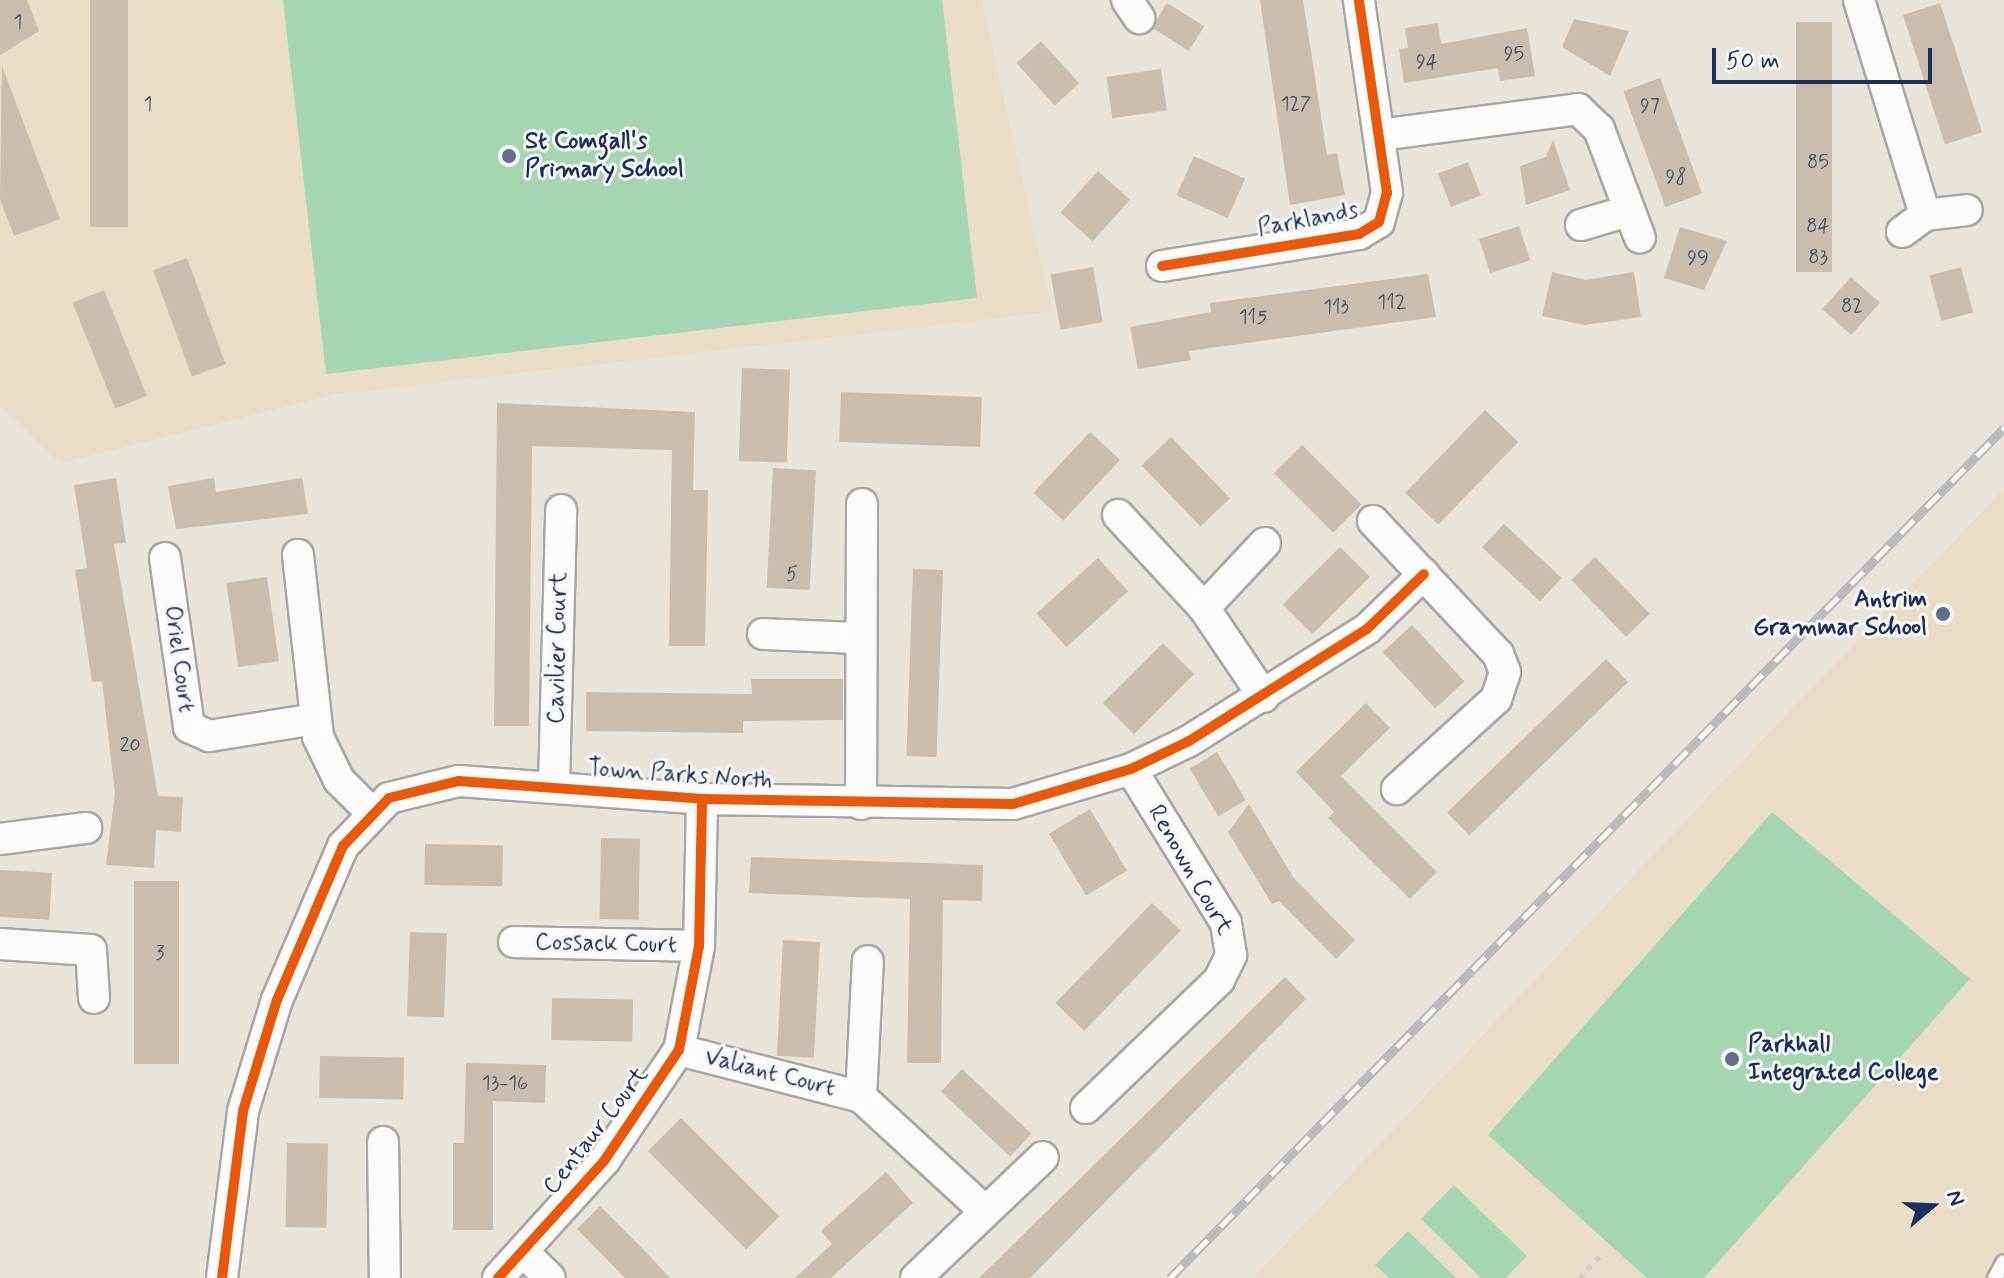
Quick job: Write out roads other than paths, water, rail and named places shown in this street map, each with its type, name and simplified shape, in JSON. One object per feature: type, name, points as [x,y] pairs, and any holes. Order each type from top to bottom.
[{"type":"street","name":"Parklands","points":[[1162,266],[1372,228],[1387,203],[1359,0]]},
{"type":"street","points":[[1859,0],[1913,223],[1967,210]]},
{"type":"street","points":[[1379,135],[1578,109],[1599,129],[1625,212],[1640,238]]},
{"type":"street","points":[[1581,225],[1625,212]]},
{"type":"street","points":[[861,804],[859,638],[862,504]]},
{"type":"street","name":"Cavilier Court","points":[[554,785],[561,510]]},
{"type":"street","points":[[1118,515],[1204,608],[1264,697]]},
{"type":"street","points":[[1373,521],[1498,654],[1505,672],[1496,699],[1397,789]]},
{"type":"street","points":[[1204,608],[1265,543]]},
{"type":"street","points":[[222,1278],[243,1111],[258,1056],[326,881],[371,812],[331,767],[315,719],[298,555]]},
{"type":"street","name":"Oriel Court","points":[[165,558],[189,727],[209,736],[315,719]]},
{"type":"street","name":"Town Parks North","points":[[371,812],[436,782],[554,785],[702,799],[861,804],[1013,804],[1131,769],[1264,697],[1367,629],[1424,574]]},
{"type":"street","points":[[763,634],[859,638]]},
{"type":"street","name":"Renown Court","points":[[1086,1108],[1219,980],[1231,955],[1226,923],[1131,769]]},
{"type":"street","name":"Centaur Court","points":[[498,1278],[613,1149],[679,1050],[699,946],[702,799]]},
{"type":"street","points":[[0,839],[86,828]]},
{"type":"street","name":"Cossack Court","points":[[514,942],[699,946]]},
{"type":"street","points":[[0,944],[91,950],[94,998]]},
{"type":"street","name":"Valiant Court","points":[[861,1097],[868,961]]},
{"type":"street","name":"Valiant Court","points":[[679,1050],[861,1097],[985,1211]]},
{"type":"street","points":[[383,1142],[385,1278]]},
{"type":"street","points":[[916,1278],[1043,1157]]},
{"type":"street","points":[[523,1252],[550,1278]]},
{"type":"lane","points":[[1995,1278],[2004,1262]]},
{"type":"railway","points":[[1170,1278],[2004,428]]},
{"type":"place","name":"St Comgall's Primary School","points":[[509,156]]},
{"type":"place","name":"Antrim Grammar School","points":[[1943,614]]},
{"type":"place","name":"Parkhall Integrated College","points":[[1732,1059]]}]
